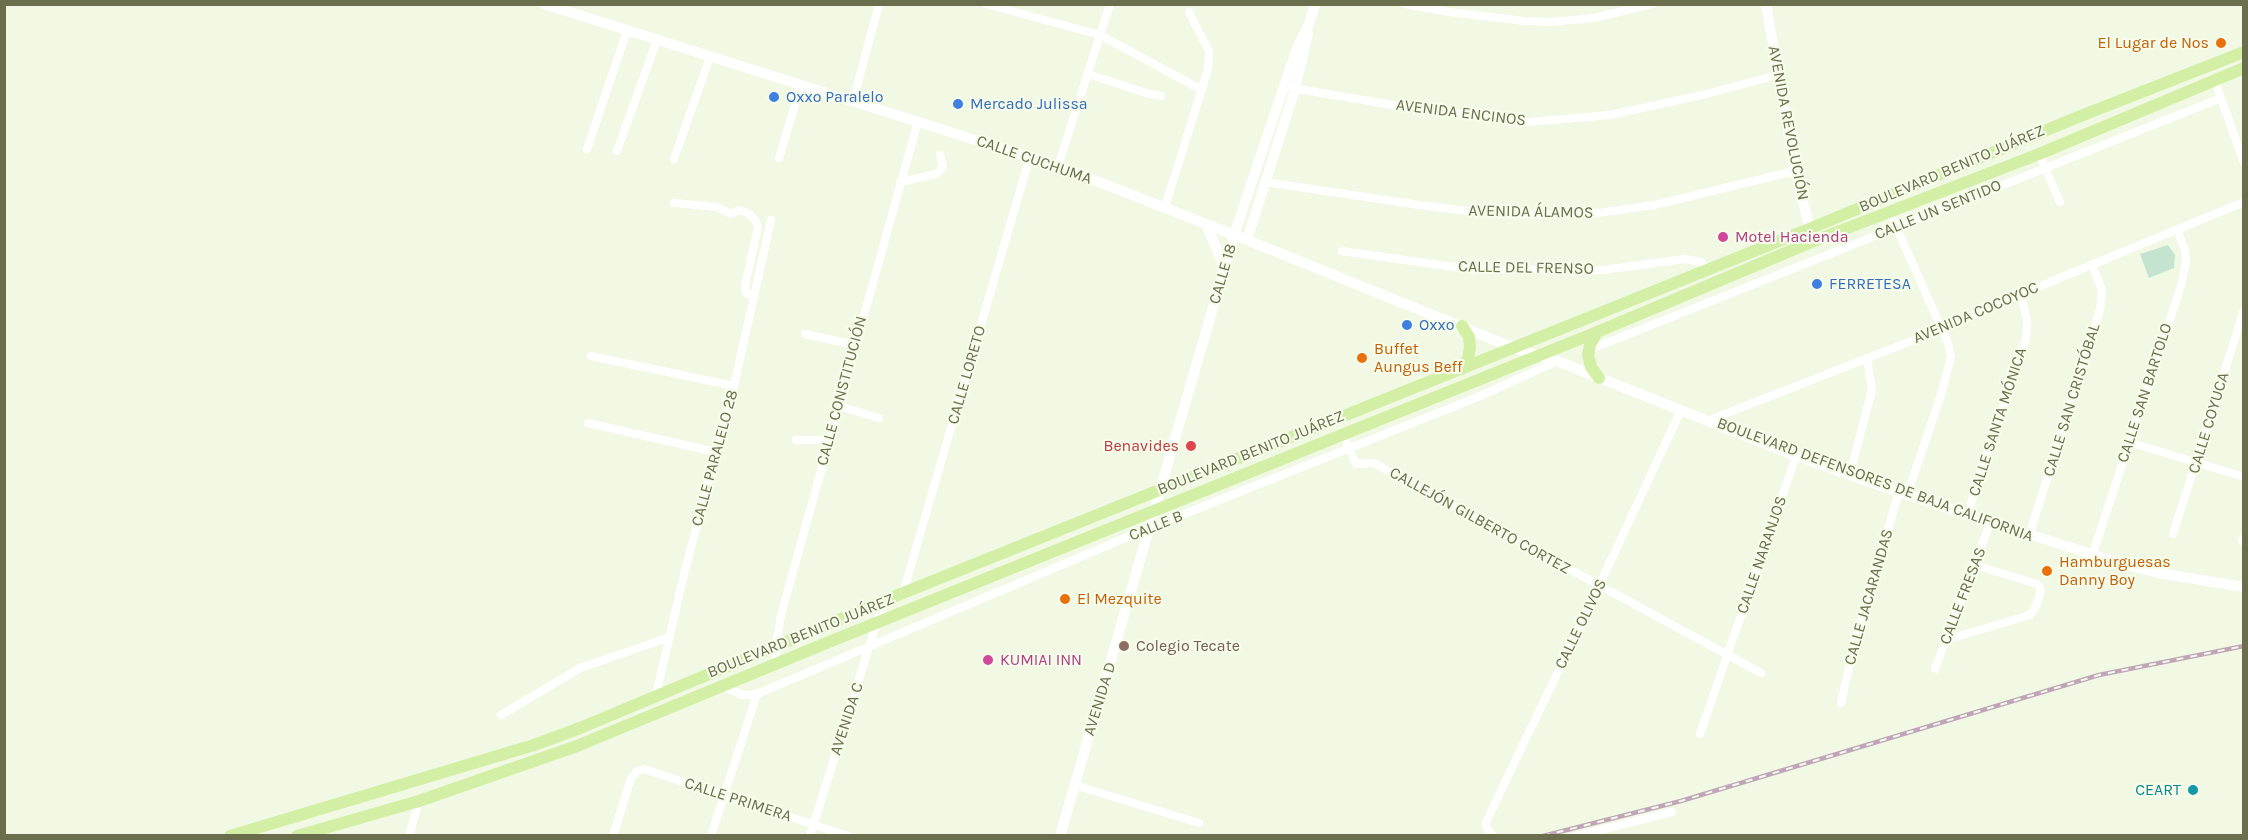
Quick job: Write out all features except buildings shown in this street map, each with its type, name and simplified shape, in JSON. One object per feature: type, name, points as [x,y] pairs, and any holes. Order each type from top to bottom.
[{"type":"main road","name":"BOULEVARD BENITO JUÁREZ","points":[[297,836],[419,801],[545,757],[877,624],[1597,332],[2078,117],[2244,52]]},
{"type":"main road","name":"BOULEVARD BENITO JUÁREZ","points":[[230,836],[534,745],[903,593],[1708,270],[1811,235],[1890,213],[2039,154],[2244,68]]},
{"type":"main road","points":[[1541,355],[1545,344],[1578,330],[1590,317]]},
{"type":"main road","points":[[1462,326],[1469,337],[1470,347],[1468,358],[1462,369]]},
{"type":"main road","points":[[1597,332],[1589,350],[1591,367],[1599,378]]},
{"type":"main road","points":[[545,757],[547,750],[591,731],[609,715]]},
{"type":"street","name":"CALLE CUCHUMA","points":[[544,4],[1030,156],[1165,207],[1514,348]]},
{"type":"street","points":[[853,101],[879,4]]},
{"type":"street","points":[[986,4],[1100,35],[1202,90]]},
{"type":"street","points":[[1058,166],[1110,4]]},
{"type":"street","name":"CALLE 18","points":[[1247,240],[1265,182],[1297,48],[1309,24],[1315,4]]},
{"type":"street","points":[[1405,4],[1460,14],[1551,22],[1594,18],[1652,4]]},
{"type":"street","name":"AVENIDA REVOLUCIÓN","points":[[1767,4],[1795,171],[1811,235]]},
{"type":"street","points":[[1165,207],[1208,69],[1209,51],[1190,12]]},
{"type":"street","points":[[587,149],[627,31]]},
{"type":"street","points":[[617,151],[657,40]]},
{"type":"street","points":[[674,159],[710,57]]},
{"type":"street","points":[[1088,74],[1161,96]]},
{"type":"street","name":"AVENIDA ENCINOS","points":[[1289,88],[1404,107],[1528,122],[1619,114],[1778,75]]},
{"type":"street","points":[[2215,81],[2244,163]]},
{"type":"street","points":[[779,158],[801,85]]},
{"type":"street","name":"CALLE 18","points":[[1149,528],[1234,235],[1289,88]]},
{"type":"street","name":"CALLE UN SENTIDO","points":[[1589,350],[2221,98]]},
{"type":"street","name":"CALLE CONSTITUCIÓN","points":[[776,663],[781,615],[918,121]]},
{"type":"street","points":[[2039,154],[2060,202]]},
{"type":"street","points":[[900,182],[937,174],[943,166],[940,155]]},
{"type":"street","name":"CALLE LORETO","points":[[903,593],[1030,156]]},
{"type":"street","name":"AVENIDA ÁLAMOS","points":[[1265,182],[1491,214],[1544,215],[1599,213],[1654,204],[1795,171]]},
{"type":"street","name":"AVENIDA COCOYOC","points":[[1707,421],[1867,360],[2244,202]]},
{"type":"street","points":[[674,203],[717,207],[732,214],[740,210],[748,213],[755,220],[758,227],[745,285],[746,293],[754,297]]},
{"type":"street","name":"CALLE JACARANDAS","points":[[1841,703],[1859,624],[1949,366],[1950,349],[1890,213]]},
{"type":"street","name":"CALLE PARALELO 28","points":[[656,695],[734,386],[771,220]]},
{"type":"street","points":[[1206,224],[1225,269]]},
{"type":"street","name":"CALLE SAN BARTOLO","points":[[2092,556],[2184,274],[2185,250],[2177,230]]},
{"type":"street","points":[[1811,235],[1821,258]]},
{"type":"street","name":"CALLE DEL FRENSO","points":[[1342,252],[1475,270],[1603,270],[1685,259],[1701,262],[1708,270]]},
{"type":"street","name":"CALLE SAN CRISTÓBAL","points":[[2029,536],[2100,310],[2102,290],[2092,265]]},
{"type":"street","name":"CALLE SANTA MÓNICA","points":[[1967,515],[2026,339],[2027,321],[2021,294]]},
{"type":"street","name":"CALLE COYUCA","points":[[2173,534],[2244,310]]},
{"type":"street","points":[[805,334],[855,345]]},
{"type":"street","name":"BOULEVARD DEFENSORES DE BAJA CALIFORNIA","points":[[1514,348],[1541,355],[1796,456],[2029,536],[2092,556],[2158,573],[2244,587]]},
{"type":"street","points":[[591,356],[734,386]]},
{"type":"street","points":[[1850,474],[1872,390],[1867,360]]},
{"type":"street","name":"CALLE B","points":[[757,694],[1149,528],[1478,397],[1557,362]]},
{"type":"street","points":[[838,406],[879,418]]},
{"type":"street","name":"CALLE OLIVOS","points":[[1493,836],[1486,827],[1486,822],[1681,410]]},
{"type":"street","points":[[588,423],[716,452]]},
{"type":"street","points":[[1343,435],[1349,449]]},
{"type":"street","points":[[796,440],[828,440]]},
{"type":"street","points":[[2129,442],[2244,477]]},
{"type":"street","name":"CALLEJÓN GILBERTO CORTEZ","points":[[1349,449],[1356,464],[1374,463],[1761,673]]},
{"type":"street","name":"CALLE NARANJOS","points":[[1701,734],[1796,456]]},
{"type":"street","name":"CALLE FRESAS","points":[[1935,669],[1990,523]]},
{"type":"street","name":"AVENIDA D","points":[[1060,836],[1149,528]]},
{"type":"street","points":[[1946,640],[2030,615],[2036,606],[2040,586],[1975,565]]},
{"type":"street","name":"AVENIDA C","points":[[810,836],[884,602]]},
{"type":"street","points":[[501,715],[580,668],[670,637]]},
{"type":"street","points":[[711,836],[757,694],[742,695],[722,686]]},
{"type":"street","name":"CALLE PRIMERA","points":[[613,836],[631,778],[637,771],[644,769],[848,836]]},
{"type":"street","points":[[1074,785],[1199,823]]},
{"type":"street","points":[[409,836],[419,801]]},
{"type":"street","points":[[1576,836],[1672,812]]},
{"type":"green space","points":[[2168,245],[2175,255],[2174,268],[2149,278],[2140,254]]},
{"type":"railway","points":[[1543,836],[1681,801],[2099,675],[2244,646]]},
{"type":"place","name":"El Lugar de Nos","points":[[2221,43]]},
{"type":"place","name":"Oxxo Paralelo","points":[[774,97]]},
{"type":"place","name":"Mercado Julissa","points":[[958,104]]},
{"type":"place","name":"Motel Hacienda","points":[[1723,237]]},
{"type":"place","name":"FERRETESA","points":[[1817,284]]},
{"type":"place","name":"Oxxo","points":[[1407,325]]},
{"type":"place","name":"Buffet Aungus Beff","points":[[1362,358]]},
{"type":"place","name":"Benavides","points":[[1191,446]]},
{"type":"place","name":"Hamburguesas Danny Boy","points":[[2047,571]]},
{"type":"place","name":"El Mezquite","points":[[1065,599]]},
{"type":"place","name":"Colegio Tecate","points":[[1124,646]]},
{"type":"place","name":"KUMIAI INN","points":[[988,660]]},
{"type":"place","name":"CEART","points":[[2193,790]]}]
